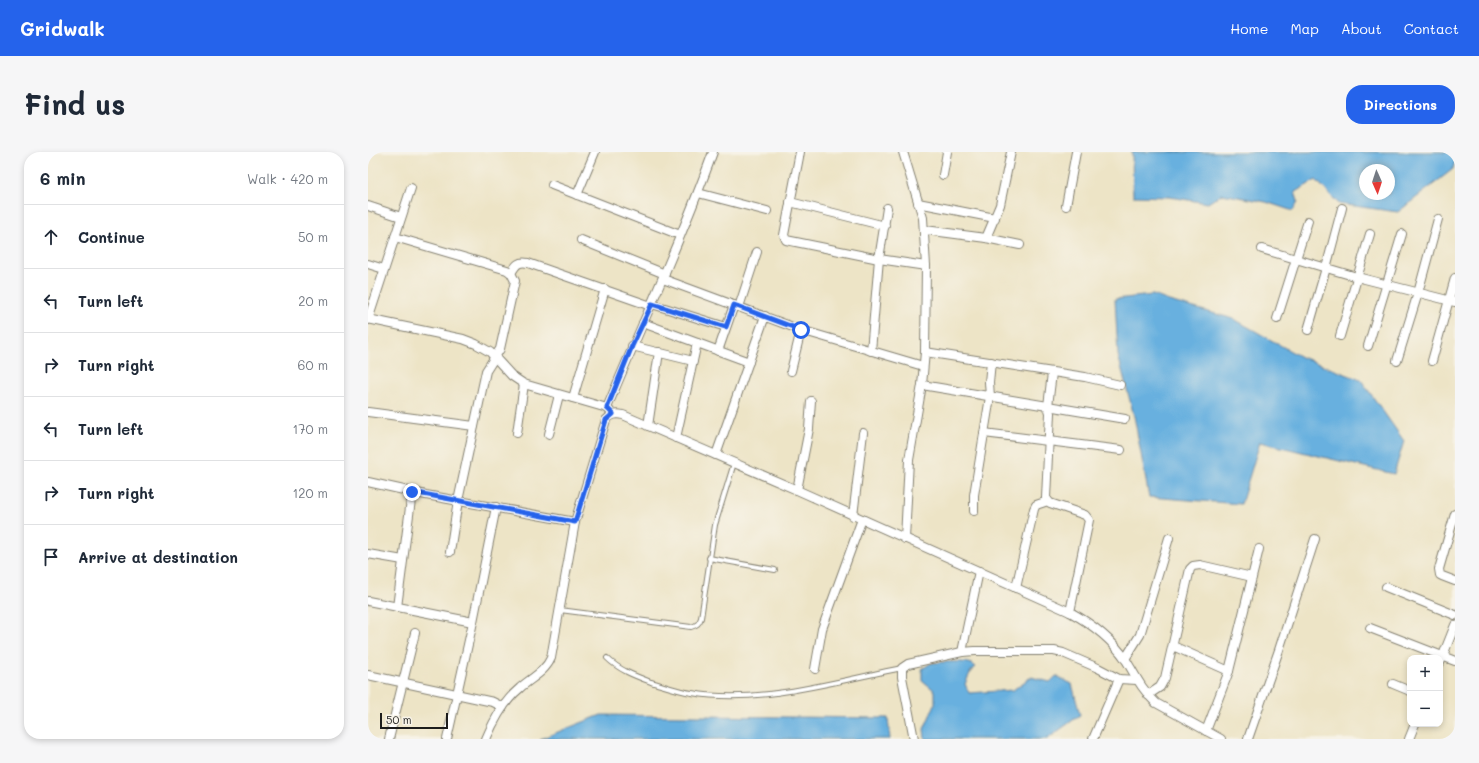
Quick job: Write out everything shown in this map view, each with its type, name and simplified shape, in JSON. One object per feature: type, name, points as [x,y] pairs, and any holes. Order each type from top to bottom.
[{"type":"street","points":[[577,195],[595,152]]},
{"type":"street","points":[[486,739],[503,707],[519,688],[548,665],[551,658],[575,522],[606,420],[632,346],[664,277],[713,152]]},
{"type":"street","points":[[800,152],[784,235],[786,240],[879,259],[926,266]]},
{"type":"street","points":[[903,152],[925,230],[926,266],[925,352],[922,385],[909,460],[905,539]]},
{"type":"street","points":[[943,175],[947,152]]},
{"type":"street","points":[[986,238],[995,218],[1004,190],[1011,152]]},
{"type":"street","points":[[1066,206],[1076,152]]},
{"type":"street","points":[[552,185],[680,234]]},
{"type":"street","points":[[411,188],[368,320],[463,339],[485,348],[496,357],[512,376],[524,384],[573,398],[623,415],[797,490],[1070,612],[1100,630],[1111,641],[1125,659],[1137,680],[1156,703],[1221,739]]},
{"type":"street","points":[[698,193],[767,211]]},
{"type":"street","points":[[790,202],[885,226]]},
{"type":"street","points":[[918,203],[995,218]]},
{"type":"street","points":[[368,206],[401,217]]},
{"type":"street","points":[[871,351],[879,259],[887,208]]},
{"type":"street","points":[[1308,330],[1342,208]]},
{"type":"street","points":[[1397,361],[1418,293],[1438,219]]},
{"type":"street","points":[[1277,319],[1308,221]]},
{"type":"street","points":[[925,230],[986,238],[1020,245]]},
{"type":"street","points":[[1340,336],[1370,234]]},
{"type":"street","points":[[1368,346],[1402,234]]},
{"type":"street","points":[[394,237],[507,270],[513,277],[514,285],[501,344],[496,357],[489,364],[486,371],[458,501],[450,552]]},
{"type":"street","points":[[581,240],[664,277],[801,330],[923,366]]},
{"type":"street","points":[[1262,250],[1357,277],[1452,301]]},
{"type":"street","points":[[718,351],[726,327],[736,306],[757,252]]},
{"type":"street","points":[[511,273],[516,264],[523,262],[651,305],[726,327]]},
{"type":"street","points":[[368,264],[384,269]]},
{"type":"street","points":[[1432,361],[1452,301],[1455,278]]},
{"type":"street","points":[[573,398],[605,289]]},
{"type":"street","points":[[716,455],[764,316]]},
{"type":"street","points":[[643,323],[748,362]]},
{"type":"street","points":[[791,370],[801,330]]},
{"type":"street","points":[[676,438],[697,343]]},
{"type":"street","points":[[632,346],[693,361]]},
{"type":"street","points":[[648,426],[659,352]]},
{"type":"street","points":[[925,352],[1085,377],[1120,385]]},
{"type":"street","points":[[974,511],[974,495],[990,397],[989,382],[991,362]]},
{"type":"street","points":[[1048,502],[1046,493],[1050,413],[1048,406],[1052,373]]},
{"type":"street","points":[[517,433],[524,384]]},
{"type":"street","points":[[922,385],[1125,419]]},
{"type":"street","points":[[549,434],[559,395]]},
{"type":"street","points":[[797,490],[809,429],[811,401]]},
{"type":"street","points":[[368,412],[474,426]]},
{"type":"street","points":[[984,433],[1121,450]]},
{"type":"street","points":[[853,516],[863,434]]},
{"type":"street","points":[[368,482],[458,501],[575,522]]},
{"type":"street","points":[[397,607],[412,492]]},
{"type":"street","points":[[1016,588],[1036,505],[1048,502],[1085,515],[1089,520],[1070,612]]},
{"type":"street","points":[[447,739],[496,508]]},
{"type":"street","points":[[1455,514],[1439,569],[1440,575],[1455,580]]},
{"type":"street","points":[[815,669],[822,629],[862,519]]},
{"type":"street","points":[[1125,659],[1140,635],[1169,538]]},
{"type":"street","points":[[1248,739],[1315,539]]},
{"type":"street","points":[[1206,731],[1229,671],[1259,549]]},
{"type":"street","points":[[368,554],[403,560]]},
{"type":"street","points":[[1148,695],[1160,687],[1165,678],[1188,572],[1193,566],[1200,565],[1252,577]]},
{"type":"street","points":[[962,652],[979,571]]},
{"type":"street","points":[[1386,587],[1455,616]]},
{"type":"street","points":[[368,601],[473,622]]},
{"type":"street","points":[[1443,657],[1455,625]]},
{"type":"street","points":[[1370,628],[1431,655]]},
{"type":"street","points":[[389,739],[416,633]]},
{"type":"street","points":[[1173,646],[1229,671]]},
{"type":"street","points":[[914,739],[902,677],[902,668],[908,664],[962,652],[993,650],[1054,651],[1071,656],[1119,679],[1137,680]]},
{"type":"street","points":[[1443,660],[1455,661]]},
{"type":"street","points":[[368,675],[457,693],[493,702],[503,707]]},
{"type":"street","points":[[1092,739],[1119,679]]},
{"type":"street","points":[[1393,684],[1407,690]]},
{"type":"street","points":[[1409,739],[1414,727]]},
{"type":"lane","points":[[560,610],[691,627],[700,623],[715,525],[734,463]]},
{"type":"lane","points":[[709,558],[775,570]]},
{"type":"lane","points":[[607,658],[614,665],[632,675],[675,690],[710,696],[751,696],[782,692],[902,668]]},
{"type":"water","points":[[1132,152],[1455,152],[1453,169],[1398,212],[1339,204],[1316,180],[1295,192],[1298,201],[1293,211],[1266,202],[1222,194],[1208,203],[1169,197],[1133,196]]},
{"type":"water","points":[[1153,295],[1169,301],[1234,319],[1301,357],[1361,380],[1404,441],[1394,474],[1260,442],[1241,504],[1149,497],[1134,416],[1118,355],[1115,299]]},
{"type":"water","points":[[965,662],[976,667],[971,671],[965,684],[969,693],[1013,690],[1031,677],[1050,682],[1056,676],[1072,684],[1080,715],[1047,739],[925,739],[924,729],[935,704],[935,691],[922,680],[922,669],[931,663]]},
{"type":"water","points":[[601,715],[888,718],[890,739],[540,739]]},
{"type":"route","points":[[412,492],[575,522],[606,420],[613,414],[607,408],[632,346],[652,304],[726,327],[734,305],[801,330]]}]
